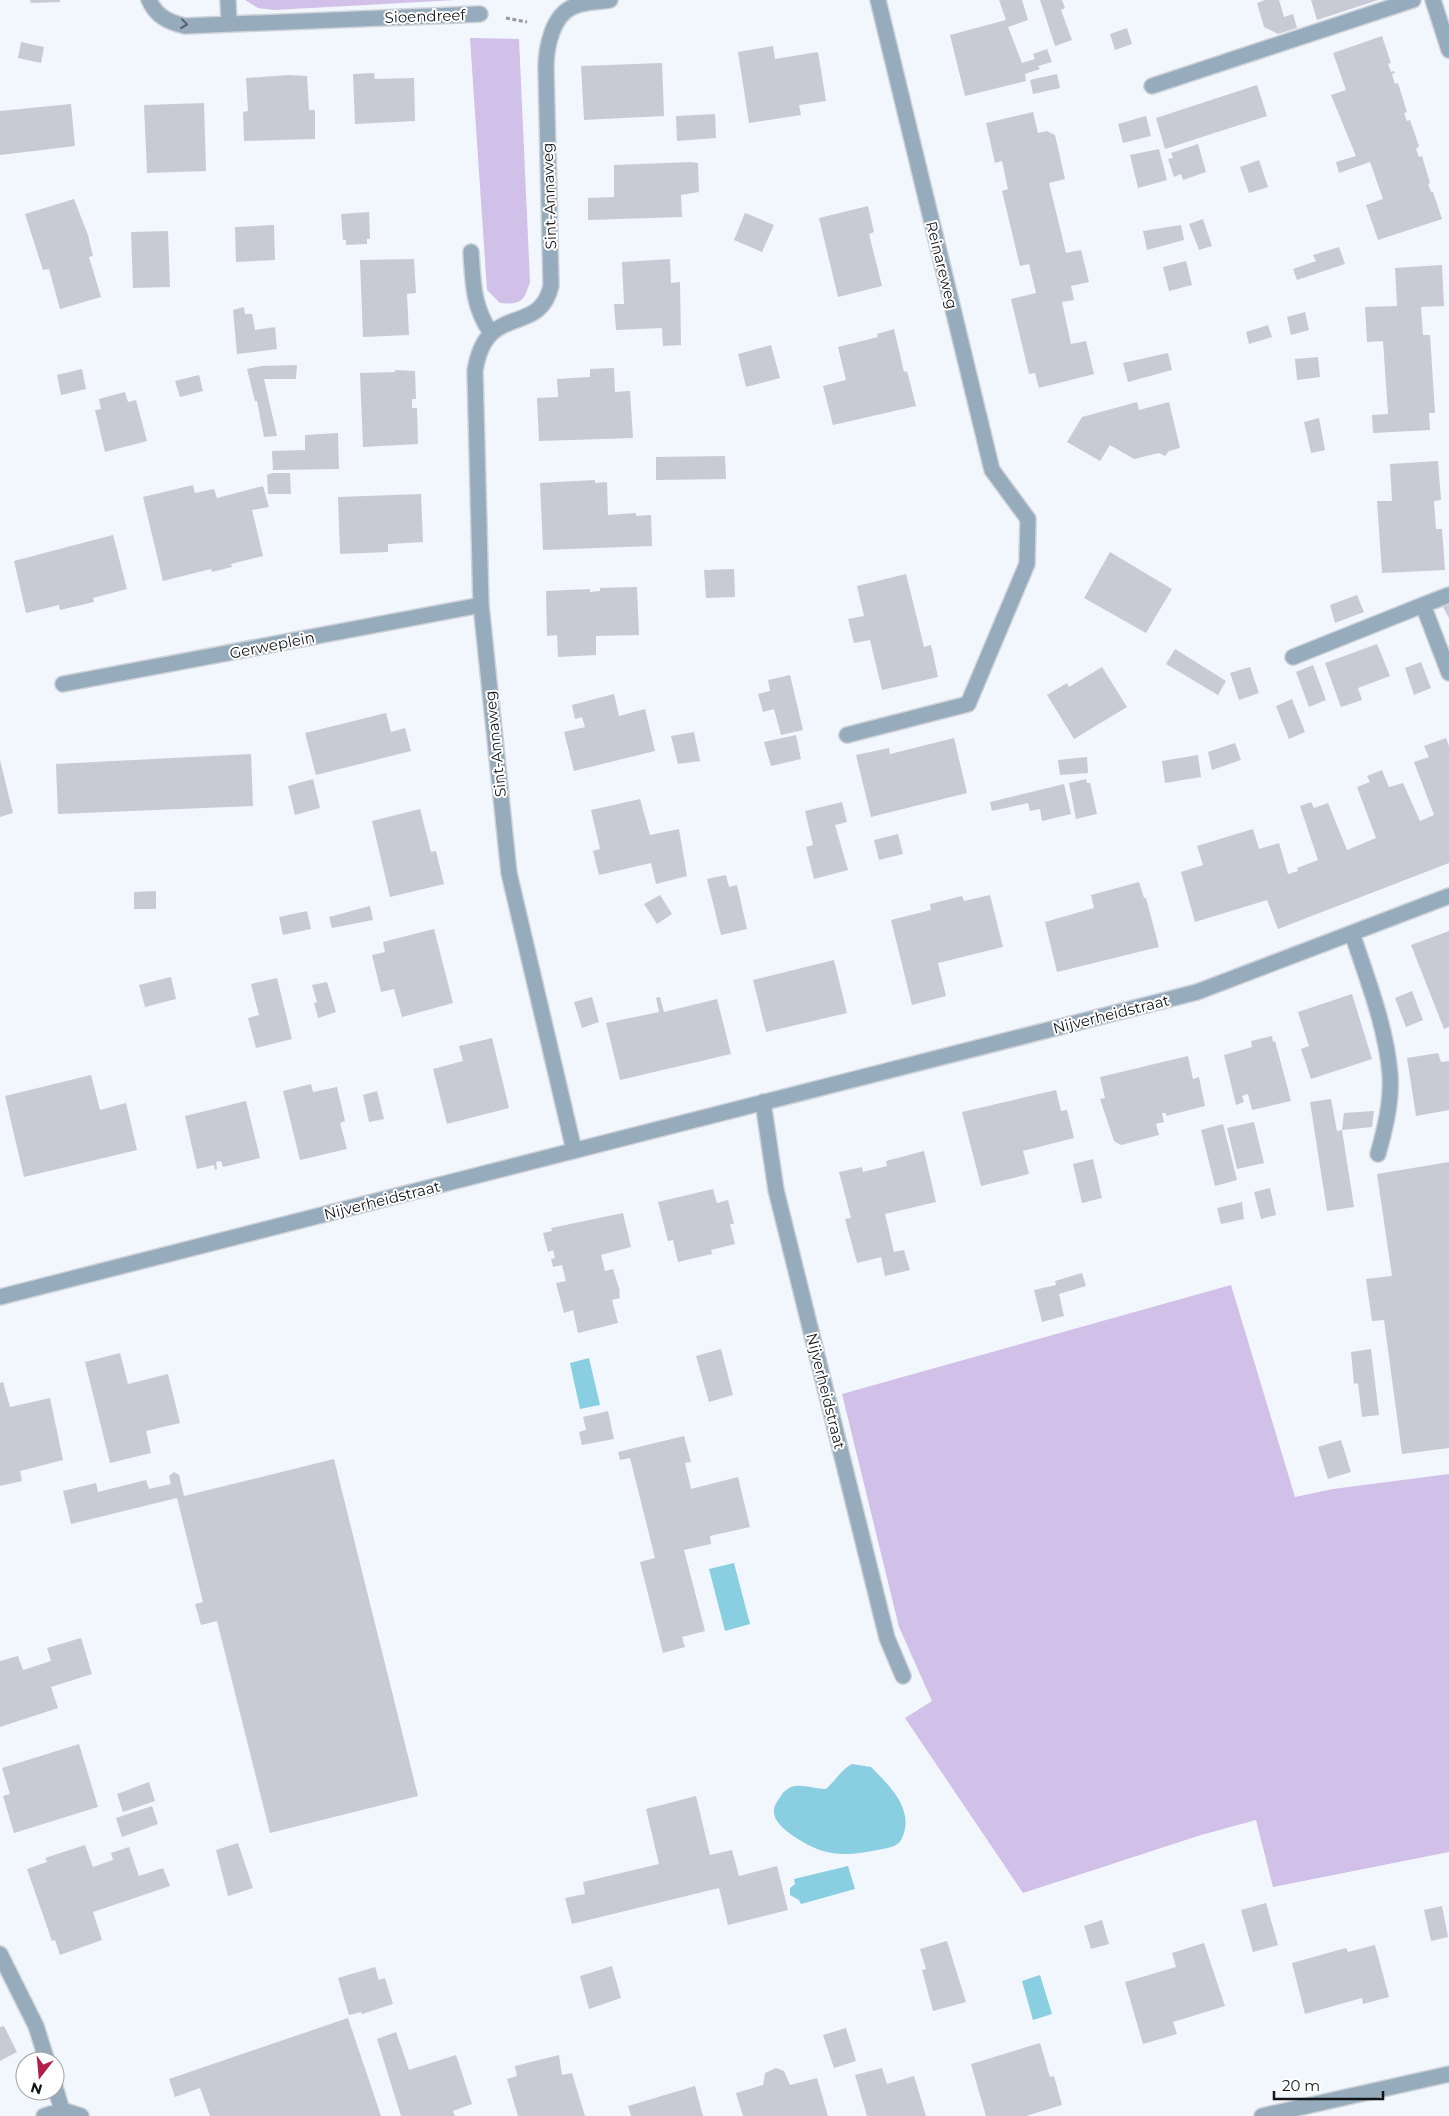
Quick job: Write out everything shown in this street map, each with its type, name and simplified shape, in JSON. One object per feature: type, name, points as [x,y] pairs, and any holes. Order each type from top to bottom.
[{"type":"street","name":"Sioendreef","points":[[149,0],[158,15],[171,22],[186,26],[480,14]]},
{"type":"street","points":[[228,0],[229,24]]},
{"type":"street","points":[[555,26],[561,17],[574,6],[610,0]]},
{"type":"street","name":"Reinareweg","points":[[847,735],[968,704],[1027,564],[1028,519],[992,470],[878,0]]},
{"type":"street","points":[[1152,86],[1413,0]]},
{"type":"street","points":[[1433,0],[1449,50]]},
{"type":"street","name":"Sint-Annaweg","points":[[555,26],[547,47],[546,68],[551,286],[547,300],[537,312],[505,323],[491,333],[481,348],[475,371],[481,605],[509,873],[574,1150]]},
{"type":"street","points":[[471,252],[473,295],[480,316],[491,333]]},
{"type":"street","points":[[1293,657],[1449,595]]},
{"type":"street","name":"Gerweplein","points":[[63,684],[481,605]]},
{"type":"street","points":[[1423,605],[1449,673]]},
{"type":"street","name":"Nijverheidstraat","points":[[0,1297],[1197,992],[1449,896]]},
{"type":"street","points":[[1352,933],[1384,1034],[1390,1076],[1386,1124],[1378,1154]]},
{"type":"street","name":"Nijverheidstraat","points":[[763,1102],[781,1209],[887,1638],[903,1676]]},
{"type":"street","points":[[0,1954],[36,2026],[44,2051]]},
{"type":"street","points":[[1262,2116],[1449,2074]]},
{"type":"street","points":[[59,2101],[62,2110]]},
{"type":"street","points":[[44,2116],[62,2110],[81,2116]]},
{"type":"path","name":"Sioendreef","points":[[480,14],[555,26]]},
{"type":"shaded area","points":[[245,0],[456,0],[274,10],[258,8]]},
{"type":"shaded area","points":[[470,38],[519,39],[530,282],[523,298],[513,303],[500,303],[487,290]]},
{"type":"shaded area","points":[[1231,1285],[1295,1497],[1333,1489],[1449,1474],[1449,1852],[1273,1887],[1256,1820],[1201,1835],[1023,1893],[905,1718],[932,1701],[899,1627],[842,1394]]},
{"type":"water","points":[[589,1358],[600,1405],[580,1409],[570,1363]]},
{"type":"water","points":[[734,1563],[750,1624],[725,1631],[709,1569]]},
{"type":"water","points":[[852,1764],[871,1767],[899,1799],[903,1808],[905,1828],[898,1844],[864,1853],[829,1853],[804,1842],[782,1827],[775,1817],[774,1808],[785,1791],[799,1786],[826,1789]]},
{"type":"water","points":[[848,1866],[855,1889],[801,1904],[799,1900],[790,1895],[790,1888],[795,1884],[794,1879]]},
{"type":"water","points":[[1040,1975],[1052,2014],[1033,2020],[1022,1981]]},
{"type":"building","points":[[30,0],[60,0],[60,2],[31,3]]},
{"type":"building","points":[[999,0],[1022,0],[1028,20],[1008,27],[1022,63],[1035,59],[1033,54],[1047,49],[1052,62],[1038,66],[1040,69],[1025,74],[1026,81],[965,96],[950,35],[1006,20]]},
{"type":"building","points":[[1040,0],[1062,0],[1065,8],[1061,10],[1072,40],[1055,46]]},
{"type":"building","points":[[1265,0],[1279,0],[1284,17],[1293,14],[1297,28],[1278,34],[1264,27],[1257,3]]},
{"type":"building","points":[[1311,0],[1378,0],[1317,20]]},
{"type":"building","points":[[1127,28],[1132,44],[1115,50],[1110,34]]},
{"type":"building","points":[[1382,36],[1391,63],[1388,64],[1391,72],[1394,71],[1395,73],[1392,74],[1395,84],[1398,83],[1407,112],[1404,113],[1407,121],[1410,120],[1419,146],[1416,149],[1419,157],[1422,156],[1430,183],[1428,184],[1431,192],[1433,192],[1442,219],[1378,240],[1366,205],[1383,199],[1370,162],[1339,173],[1336,162],[1356,156],[1331,95],[1346,90],[1333,53]]},
{"type":"building","points":[[21,42],[44,47],[41,63],[18,58]]},
{"type":"building","points":[[773,46],[775,59],[818,52],[826,101],[799,105],[801,115],[749,123],[738,52]]},
{"type":"building","points":[[662,63],[664,116],[584,120],[581,66]]},
{"type":"building","points":[[374,73],[375,79],[414,78],[415,121],[355,124],[353,74]]},
{"type":"building","points":[[1057,74],[1060,88],[1033,94],[1030,80]]},
{"type":"building","points":[[289,75],[307,76],[309,110],[315,110],[315,139],[244,141],[243,112],[248,111],[246,78]]},
{"type":"building","points":[[1257,85],[1267,116],[1165,149],[1156,118]]},
{"type":"building","points":[[204,103],[206,171],[147,173],[144,105]]},
{"type":"building","points":[[71,104],[75,146],[0,155],[0,111]]},
{"type":"building","points":[[1033,112],[1038,133],[1047,131],[1055,135],[1065,179],[1049,183],[1066,253],[1081,250],[1089,282],[1071,286],[1074,300],[1062,302],[1071,344],[1086,341],[1094,374],[1039,388],[1035,373],[1029,374],[1011,299],[1036,293],[1029,264],[1020,266],[1002,191],[1008,189],[1002,161],[995,163],[986,123]]},
{"type":"building","points":[[715,114],[716,138],[677,141],[676,116]]},
{"type":"building","points":[[1146,116],[1151,136],[1123,143],[1118,124]]},
{"type":"building","points":[[1198,144],[1206,172],[1183,180],[1181,174],[1174,177],[1168,159],[1173,158],[1171,153]]},
{"type":"building","points":[[1159,149],[1167,180],[1138,188],[1130,155]]},
{"type":"building","points":[[1259,160],[1268,187],[1249,193],[1240,167]]},
{"type":"building","points":[[698,163],[699,192],[681,195],[682,217],[588,220],[588,198],[614,197],[614,165]]},
{"type":"building","points":[[74,199],[88,235],[93,256],[89,257],[101,297],[60,309],[49,269],[43,270],[25,214]]},
{"type":"building","points":[[868,206],[874,232],[869,234],[882,286],[838,297],[819,218]]},
{"type":"building","points":[[369,212],[370,239],[367,239],[367,244],[346,245],[346,240],[343,240],[341,214]]},
{"type":"building","points":[[745,213],[774,225],[762,252],[734,240]]},
{"type":"building","points":[[1203,219],[1212,246],[1199,250],[1189,224]]},
{"type":"building","points":[[274,225],[275,260],[236,262],[235,227]]},
{"type":"building","points":[[1181,225],[1184,240],[1147,250],[1143,231]]},
{"type":"building","points":[[168,231],[170,287],[133,288],[131,232]]},
{"type":"building","points":[[1339,247],[1345,264],[1297,280],[1293,269],[1316,261],[1313,255]]},
{"type":"building","points":[[414,259],[416,293],[407,294],[409,335],[363,337],[360,260]]},
{"type":"building","points":[[670,259],[671,283],[680,282],[681,345],[663,346],[662,328],[616,330],[614,304],[624,304],[622,262]]},
{"type":"building","points":[[1186,261],[1192,285],[1169,291],[1163,267]]},
{"type":"building","points":[[1442,265],[1444,306],[1421,307],[1423,335],[1430,335],[1435,413],[1429,413],[1430,430],[1373,433],[1372,415],[1388,414],[1383,341],[1367,342],[1365,307],[1397,306],[1395,268]]},
{"type":"building","points":[[244,307],[245,314],[252,314],[255,330],[275,327],[277,349],[237,354],[233,310]]},
{"type":"building","points":[[1305,312],[1309,330],[1291,335],[1287,317]]},
{"type":"building","points":[[1268,325],[1272,337],[1249,344],[1246,332]]},
{"type":"building","points":[[894,329],[904,372],[907,371],[916,406],[833,425],[823,386],[846,380],[838,347],[878,337],[877,334]]},
{"type":"building","points":[[771,345],[780,378],[746,387],[738,354]]},
{"type":"building","points":[[1168,353],[1172,370],[1128,382],[1123,363]]},
{"type":"building","points":[[1318,357],[1320,377],[1297,380],[1295,359]]},
{"type":"building","points":[[297,365],[296,379],[264,379],[277,436],[264,437],[257,401],[255,401],[247,369],[261,366]]},
{"type":"building","points":[[614,368],[615,392],[630,391],[633,438],[539,441],[537,398],[558,397],[557,379],[590,377],[590,369]]},
{"type":"building","points":[[82,369],[86,389],[61,395],[57,375]]},
{"type":"building","points":[[395,370],[415,371],[416,399],[412,399],[412,408],[417,408],[418,444],[363,447],[360,373],[395,372]]},
{"type":"building","points":[[199,375],[203,391],[180,397],[175,381]]},
{"type":"building","points":[[125,392],[128,402],[136,400],[147,441],[105,452],[95,410],[101,409],[99,399]]},
{"type":"building","points":[[1137,402],[1139,410],[1169,402],[1180,448],[1169,451],[1165,456],[1159,453],[1134,459],[1110,445],[1100,461],[1067,442],[1082,417]]},
{"type":"building","points":[[1319,418],[1325,450],[1311,453],[1304,422]]},
{"type":"building","points":[[338,433],[339,469],[273,470],[272,451],[305,450],[305,435]]},
{"type":"building","points":[[725,456],[726,479],[656,480],[656,457]]},
{"type":"building","points":[[1438,461],[1441,500],[1434,501],[1436,529],[1442,529],[1445,570],[1382,573],[1377,501],[1392,501],[1390,464]]},
{"type":"building","points":[[272,473],[290,473],[291,494],[268,494],[267,475]]},
{"type":"building","points":[[595,480],[595,483],[607,482],[608,515],[636,513],[636,516],[651,515],[652,546],[543,550],[540,483]]},
{"type":"building","points":[[193,485],[195,493],[214,489],[217,498],[263,486],[269,507],[252,510],[263,556],[231,564],[232,567],[212,572],[211,569],[163,581],[143,497]]},
{"type":"building","points":[[421,494],[423,542],[388,544],[388,552],[340,554],[338,497]]},
{"type":"building","points":[[113,535],[127,589],[93,598],[94,602],[60,610],[59,605],[26,613],[14,561]]},
{"type":"building","points":[[1110,552],[1172,589],[1146,633],[1084,598]]},
{"type":"building","points":[[734,569],[735,597],[706,598],[704,570]]},
{"type":"building","points":[[906,574],[924,647],[931,645],[938,677],[882,690],[870,640],[854,643],[848,619],[864,616],[857,586]]},
{"type":"building","points":[[637,587],[639,635],[596,636],[596,655],[558,657],[557,635],[547,636],[546,591],[590,589],[590,592],[600,591],[600,588]]},
{"type":"building","points":[[1357,595],[1364,612],[1335,623],[1330,605]]},
{"type":"building","points":[[1449,604],[1449,618],[1443,607]]},
{"type":"building","points":[[1377,644],[1390,676],[1358,688],[1362,700],[1341,707],[1325,663]]},
{"type":"building","points":[[1175,649],[1226,681],[1218,695],[1166,664]]},
{"type":"building","points":[[1421,662],[1431,688],[1414,695],[1405,668]]},
{"type":"building","points":[[1313,665],[1326,700],[1309,707],[1296,672]]},
{"type":"building","points":[[1102,667],[1127,707],[1074,739],[1047,695],[1067,683],[1069,687]]},
{"type":"building","points":[[1250,667],[1259,693],[1239,700],[1230,673]]},
{"type":"building","points":[[790,675],[803,730],[781,735],[774,709],[763,712],[758,694],[770,691],[768,680]]},
{"type":"building","points":[[614,694],[619,716],[645,709],[655,751],[574,771],[564,732],[585,727],[582,717],[575,719],[572,705]]},
{"type":"building","points":[[1292,699],[1305,732],[1289,739],[1276,706]]},
{"type":"building","points":[[386,713],[391,732],[405,728],[411,751],[316,775],[305,733]]},
{"type":"building","points":[[694,732],[700,761],[678,764],[671,736]]},
{"type":"building","points":[[796,735],[801,759],[771,766],[764,742]]},
{"type":"building","points":[[954,738],[967,793],[871,817],[856,755],[889,748],[890,754]]},
{"type":"building","points":[[1446,738],[1449,746],[1449,863],[1278,929],[1267,900],[1195,922],[1181,872],[1203,865],[1197,846],[1253,829],[1259,849],[1279,843],[1288,874],[1298,871],[1297,868],[1318,860],[1300,806],[1311,802],[1314,808],[1328,803],[1347,850],[1376,838],[1357,787],[1370,782],[1367,776],[1382,770],[1389,787],[1403,783],[1420,821],[1434,815],[1414,762],[1429,757],[1424,746]]},
{"type":"building","points":[[1235,743],[1241,760],[1212,770],[1208,752]]},
{"type":"building","points":[[251,754],[253,806],[58,814],[56,764]]},
{"type":"building","points":[[1198,755],[1201,777],[1165,783],[1162,761]]},
{"type":"building","points":[[1087,757],[1088,773],[1060,775],[1058,760]]},
{"type":"building","points":[[0,760],[13,813],[0,817]]},
{"type":"building","points":[[313,779],[320,808],[295,815],[288,786]]},
{"type":"building","points":[[1086,779],[1087,783],[1090,783],[1097,814],[1076,819],[1069,783]]},
{"type":"building","points":[[1064,784],[1071,814],[1042,821],[1040,809],[1030,811],[1028,803],[992,811],[990,802]]},
{"type":"building","points":[[640,799],[650,835],[679,829],[687,876],[656,884],[651,863],[599,875],[593,851],[600,849],[591,810]]},
{"type":"building","points":[[842,802],[847,822],[835,825],[848,870],[814,879],[806,847],[813,845],[805,811]]},
{"type":"building","points":[[420,809],[431,852],[436,851],[444,884],[390,897],[372,821]]},
{"type":"building","points":[[898,834],[903,854],[879,860],[874,840]]},
{"type":"building","points":[[726,875],[729,887],[737,885],[747,929],[721,935],[707,879]]},
{"type":"building","points":[[1139,882],[1144,898],[1146,898],[1159,947],[1057,972],[1045,922],[1094,908],[1091,895]]},
{"type":"building","points":[[156,891],[156,909],[134,909],[134,892]]},
{"type":"building","points":[[660,895],[672,914],[657,924],[644,904]]},
{"type":"building","points":[[990,895],[1003,947],[938,963],[946,996],[912,1005],[891,920],[931,910],[930,904],[962,896],[964,901]]},
{"type":"building","points":[[370,906],[373,920],[332,928],[329,917]]},
{"type":"building","points":[[307,911],[311,929],[283,935],[279,917]]},
{"type":"building","points":[[434,929],[453,1003],[402,1017],[394,989],[381,992],[372,955],[385,952],[383,942]]},
{"type":"building","points":[[1449,931],[1449,1027],[1444,1029],[1411,945]]},
{"type":"building","points":[[834,960],[847,1013],[766,1032],[753,980]]},
{"type":"building","points":[[171,977],[176,999],[145,1007],[139,985]]},
{"type":"building","points":[[277,978],[292,1039],[256,1048],[248,1018],[259,1015],[251,984]]},
{"type":"building","points":[[327,982],[336,1012],[318,1018],[314,1003],[317,1002],[312,985]]},
{"type":"building","points":[[1412,991],[1423,1020],[1406,1027],[1395,998]]},
{"type":"building","points":[[1352,994],[1372,1059],[1311,1079],[1301,1049],[1309,1046],[1298,1012]]},
{"type":"building","points":[[592,997],[599,1022],[582,1028],[574,1002]]},
{"type":"building","points":[[660,997],[664,1012],[717,999],[731,1054],[620,1080],[606,1023],[659,1012],[656,998]]},
{"type":"building","points":[[1272,1036],[1291,1101],[1252,1110],[1248,1094],[1242,1096],[1244,1102],[1236,1105],[1224,1055],[1252,1047],[1251,1041]]},
{"type":"building","points":[[492,1038],[509,1108],[447,1124],[433,1069],[463,1061],[459,1046]]},
{"type":"building","points":[[1438,1053],[1441,1062],[1449,1061],[1449,1110],[1416,1116],[1407,1058]]},
{"type":"building","points":[[1188,1056],[1193,1079],[1199,1077],[1205,1106],[1166,1116],[1166,1113],[1162,1113],[1164,1122],[1156,1124],[1159,1135],[1121,1145],[1114,1141],[1100,1099],[1105,1098],[1100,1077]]},
{"type":"building","points":[[91,1075],[100,1110],[126,1103],[137,1150],[24,1177],[5,1096]]},
{"type":"building","points":[[311,1084],[313,1092],[337,1087],[345,1121],[340,1123],[347,1149],[300,1160],[283,1091]]},
{"type":"building","points":[[1056,1090],[1061,1111],[1067,1110],[1074,1138],[1023,1151],[1029,1174],[981,1186],[962,1112]]},
{"type":"building","points":[[377,1091],[384,1119],[369,1122],[363,1095]]},
{"type":"building","points":[[1331,1099],[1337,1131],[1342,1130],[1354,1207],[1327,1211],[1310,1102]]},
{"type":"building","points":[[246,1101],[260,1158],[223,1167],[221,1161],[216,1162],[217,1169],[215,1170],[214,1165],[197,1169],[185,1116]]},
{"type":"building","points":[[1374,1111],[1372,1127],[1342,1130],[1344,1113]]},
{"type":"building","points":[[1254,1122],[1264,1163],[1237,1169],[1227,1128]]},
{"type":"building","points":[[1223,1124],[1237,1180],[1215,1186],[1201,1130]]},
{"type":"building","points":[[924,1151],[936,1202],[885,1214],[894,1252],[904,1250],[910,1270],[885,1276],[881,1257],[857,1263],[845,1219],[851,1218],[839,1172],[862,1167],[863,1172],[887,1166],[886,1161]]},
{"type":"building","points":[[1093,1159],[1102,1198],[1082,1203],[1073,1164]]},
{"type":"building","points":[[1449,1162],[1449,1448],[1402,1454],[1384,1320],[1372,1321],[1366,1279],[1392,1276],[1377,1174]]},
{"type":"building","points":[[1270,1188],[1276,1215],[1261,1219],[1254,1192]]},
{"type":"building","points":[[713,1189],[717,1203],[728,1200],[734,1224],[730,1224],[735,1244],[711,1250],[712,1254],[678,1262],[673,1240],[668,1241],[658,1202]]},
{"type":"building","points":[[1242,1202],[1244,1219],[1221,1224],[1217,1208]]},
{"type":"building","points":[[623,1213],[631,1247],[601,1255],[605,1271],[613,1269],[620,1291],[620,1298],[612,1300],[618,1323],[578,1333],[573,1310],[564,1313],[556,1283],[566,1281],[562,1265],[553,1267],[551,1259],[555,1258],[553,1250],[548,1252],[543,1233],[552,1231],[551,1228]]},
{"type":"building","points":[[1082,1273],[1086,1286],[1059,1294],[1064,1316],[1042,1322],[1034,1290],[1056,1285],[1055,1281]]},
{"type":"building","points":[[721,1349],[733,1395],[709,1402],[696,1356]]},
{"type":"building","points":[[1371,1349],[1379,1415],[1362,1417],[1358,1383],[1354,1384],[1351,1352]]},
{"type":"building","points":[[120,1353],[128,1384],[168,1374],[180,1423],[146,1431],[151,1453],[110,1463],[85,1362]]},
{"type":"building","points":[[3,1382],[10,1407],[50,1398],[63,1460],[20,1471],[22,1481],[0,1486],[0,1383]]},
{"type":"building","points":[[608,1411],[614,1439],[582,1445],[579,1432],[586,1430],[583,1417]]},
{"type":"building","points":[[684,1436],[691,1462],[685,1463],[691,1489],[738,1477],[750,1527],[710,1536],[711,1544],[684,1550],[705,1631],[682,1637],[685,1647],[663,1653],[640,1562],[655,1558],[630,1458],[620,1460],[618,1452]]},
{"type":"building","points":[[1341,1440],[1351,1472],[1328,1479],[1318,1447]]},
{"type":"building","points":[[334,1459],[418,1796],[270,1833],[217,1621],[201,1625],[195,1604],[203,1602],[177,1498],[71,1524],[63,1491],[96,1483],[98,1492],[146,1480],[149,1489],[171,1484],[169,1476],[174,1472],[179,1475],[184,1496]]},
{"type":"building","points":[[81,1638],[92,1674],[51,1687],[58,1708],[0,1727],[0,1661],[18,1656],[23,1670],[51,1661],[47,1648]]},
{"type":"building","points":[[79,1744],[98,1807],[14,1833],[3,1796],[10,1794],[2,1768]]},
{"type":"building","points":[[149,1782],[155,1801],[123,1812],[117,1794]]},
{"type":"building","points":[[696,1796],[710,1855],[732,1850],[739,1876],[777,1866],[788,1910],[728,1925],[719,1888],[572,1924],[565,1898],[585,1894],[583,1882],[659,1864],[646,1809]]},
{"type":"building","points":[[152,1806],[158,1824],[122,1837],[116,1818]]},
{"type":"building","points":[[238,1843],[253,1888],[228,1896],[216,1850]]},
{"type":"building","points":[[85,1845],[93,1867],[113,1860],[111,1853],[129,1847],[139,1876],[163,1868],[170,1886],[93,1912],[102,1940],[60,1955],[55,1940],[52,1941],[27,1869],[47,1862],[45,1858]]},
{"type":"building","points":[[1266,1903],[1278,1945],[1253,1952],[1241,1910]]},
{"type":"building","points":[[1442,1906],[1448,1937],[1431,1941],[1424,1910]]},
{"type":"building","points":[[1102,1920],[1109,1944],[1091,1949],[1084,1926]]},
{"type":"building","points":[[947,1941],[966,2002],[933,2011],[922,1970],[926,1969],[920,1949]]},
{"type":"building","points":[[1204,1943],[1225,2006],[1173,2022],[1177,2034],[1143,2044],[1125,1982],[1176,1967],[1172,1953]]},
{"type":"building","points":[[1375,1945],[1389,1997],[1363,2004],[1362,1998],[1305,2014],[1292,1963],[1346,1948],[1348,1952]]},
{"type":"building","points":[[612,1966],[621,1998],[589,2009],[580,1976]]},
{"type":"building","points":[[375,1967],[379,1980],[385,1978],[393,2004],[362,2014],[361,2012],[349,2015],[338,1978]]},
{"type":"building","points":[[348,2018],[381,2116],[210,2116],[200,2088],[175,2097],[169,2079]]},
{"type":"building","points":[[4,2026],[16,2051],[0,2061],[0,2027]]},
{"type":"building","points":[[846,2028],[856,2061],[834,2068],[823,2035]]},
{"type":"building","points":[[396,2032],[409,2070],[456,2055],[472,2104],[453,2111],[455,2116],[401,2116],[377,2039]]},
{"type":"building","points":[[1040,2043],[1050,2077],[1054,2076],[1062,2105],[1026,2116],[986,2116],[971,2064]]},
{"type":"building","points":[[559,2055],[562,2075],[572,2073],[585,2116],[518,2116],[507,2079],[517,2076],[515,2066]]},
{"type":"building","points":[[776,2068],[784,2071],[790,2085],[817,2078],[828,2116],[743,2116],[736,2093],[763,2085],[765,2073]]},
{"type":"building","points":[[882,2068],[887,2084],[914,2076],[926,2116],[867,2116],[855,2075]]},
{"type":"building","points":[[695,2086],[703,2116],[631,2116],[628,2106]]}]
